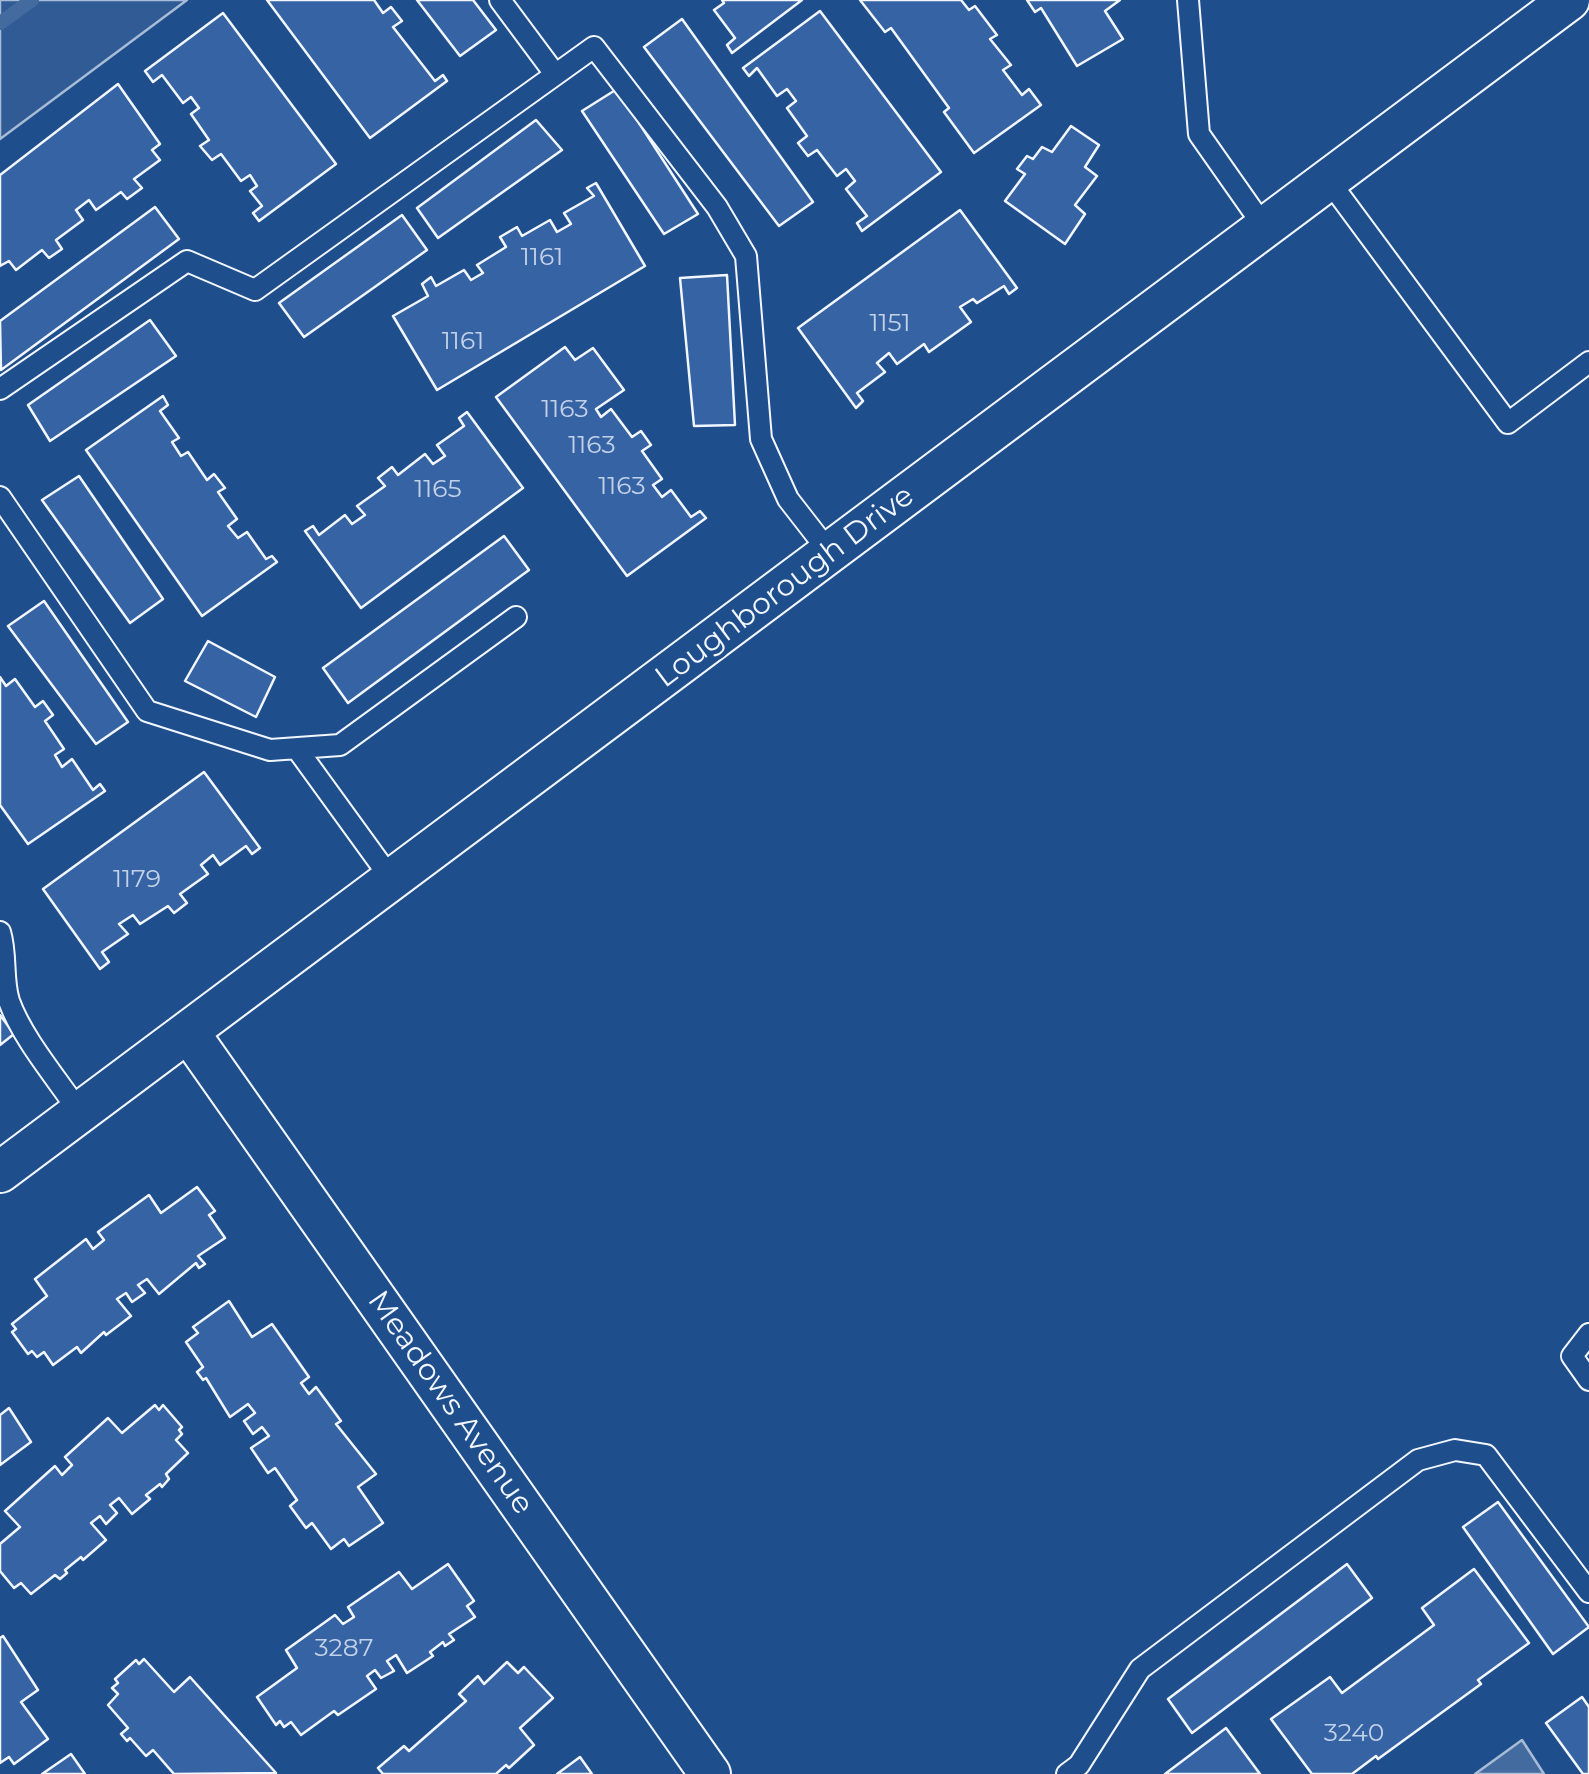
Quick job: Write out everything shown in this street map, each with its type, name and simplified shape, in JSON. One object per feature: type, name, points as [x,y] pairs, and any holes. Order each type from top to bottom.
[{"type":"street","name":"Loughborough Drive","points":[[0,1172],[1569,0]]},
{"type":"street","name":"Meadows Avenue","points":[[190,1032],[710,1774]]},
{"type":"lane","points":[[500,0],[556,74]]},
{"type":"lane","points":[[1188,0],[1199,134],[1265,228]]},
{"type":"lane","points":[[0,389],[186,261],[255,290],[594,47],[717,207],[746,256],[761,439],[788,499],[830,553]]},
{"type":"lane","points":[[1329,180],[1508,423],[1589,362]]},
{"type":"lane","points":[[0,497],[147,711],[270,750],[340,745],[516,617]]},
{"type":"lane","points":[[297,748],[392,880]]},
{"type":"lane","points":[[0,932],[6,952],[8,998],[80,1113]]},
{"type":"lane","points":[[1589,1334],[1572,1356],[1589,1380]]},
{"type":"lane","points":[[1067,1774],[1079,1764],[1140,1669],[1418,1460],[1456,1450],[1486,1456],[1589,1592]]},
{"type":"shaded area","points":[[0,0],[187,0],[0,139]]},
{"type":"shaded area","points":[[1522,1740],[1544,1774],[1475,1774]]},
{"type":"building","points":[[267,0],[374,0],[383,13],[391,7],[402,21],[393,27],[435,81],[443,75],[447,81],[370,138]]},
{"type":"building","points":[[417,0],[473,0],[496,30],[460,56]]},
{"type":"building","points":[[722,0],[802,0],[732,53],[727,45],[735,38],[714,10],[724,3]]},
{"type":"building","points":[[860,0],[961,0],[969,10],[975,6],[997,35],[990,39],[1011,65],[1003,70],[1022,95],[1029,89],[1041,105],[974,153],[944,112],[949,108],[891,28],[885,32]]},
{"type":"building","points":[[1027,0],[1120,0],[1105,11],[1123,39],[1077,66],[1041,8],[1035,12]]},
{"type":"building","points":[[820,11],[941,172],[862,231],[857,223],[867,216],[846,189],[855,181],[846,169],[837,176],[817,150],[808,156],[798,143],[807,136],[787,108],[796,101],[787,89],[777,96],[757,68],[749,76],[743,68]]},
{"type":"building","points":[[223,13],[336,164],[259,221],[253,213],[262,206],[250,191],[257,186],[250,175],[241,181],[221,154],[212,160],[200,146],[209,140],[191,114],[199,108],[191,97],[183,103],[162,75],[153,82],[145,71]]},
{"type":"building","points":[[682,19],[813,202],[779,226],[644,47]]},
{"type":"building","points":[[118,84],[160,144],[152,150],[160,160],[134,179],[142,188],[127,199],[121,192],[96,210],[89,200],[76,210],[83,220],[56,240],[62,249],[49,258],[42,250],[16,270],[9,261],[0,266],[0,175]]},
{"type":"building","points":[[617,89],[698,214],[664,234],[582,111]]},
{"type":"building","points":[[536,120],[562,150],[438,238],[417,208]]},
{"type":"building","points":[[1071,126],[1099,145],[1085,167],[1097,176],[1075,205],[1085,214],[1065,244],[1005,201],[1025,174],[1017,169],[1027,156],[1033,159],[1042,147],[1052,152]]},
{"type":"building","points":[[596,183],[645,266],[437,390],[393,316],[428,296],[422,284],[431,277],[436,286],[464,270],[471,280],[483,273],[477,265],[506,247],[500,237],[517,227],[522,236],[550,220],[557,232],[571,224],[564,213],[594,196],[587,188]]},
{"type":"building","points":[[155,207],[179,239],[1,370],[0,321]]},
{"type":"building","points":[[960,210],[1017,288],[1009,294],[1004,286],[977,303],[973,299],[960,307],[971,322],[929,352],[924,344],[897,364],[889,353],[877,363],[885,372],[857,393],[863,401],[856,408],[798,328]]},
{"type":"building","points":[[402,215],[427,250],[304,337],[279,303]]},
{"type":"building","points":[[727,275],[735,425],[694,426],[680,278]]},
{"type":"building","points":[[150,320],[176,356],[50,441],[28,405]]},
{"type":"building","points":[[565,347],[575,360],[593,348],[624,390],[596,409],[601,417],[611,409],[632,437],[641,431],[651,445],[642,451],[662,479],[653,485],[662,497],[671,490],[691,517],[700,511],[706,518],[627,576],[496,397]]},
{"type":"building","points":[[163,396],[168,405],[160,411],[179,438],[172,442],[181,456],[188,452],[207,480],[214,474],[225,488],[218,492],[237,519],[228,526],[238,538],[247,532],[266,559],[272,556],[277,562],[202,616],[86,450]]},
{"type":"building","points":[[467,412],[523,488],[361,608],[305,531],[313,526],[319,535],[345,515],[352,524],[365,515],[357,506],[385,486],[378,478],[392,467],[398,475],[425,454],[433,464],[445,456],[437,445],[464,426],[459,418]]},
{"type":"building","points":[[79,476],[163,599],[130,623],[42,500]]},
{"type":"building","points":[[504,536],[529,570],[348,703],[323,668]]},
{"type":"building","points":[[44,601],[128,722],[96,744],[8,626]]},
{"type":"building","points":[[208,641],[275,677],[256,717],[185,681]]},
{"type":"building","points":[[0,677],[6,686],[15,679],[35,707],[43,701],[53,715],[45,721],[64,749],[55,755],[62,767],[72,759],[93,790],[100,784],[105,791],[28,844],[0,805]]},
{"type":"building","points":[[204,772],[260,848],[252,854],[246,846],[220,865],[213,855],[201,865],[208,874],[180,894],[187,903],[174,913],[168,906],[140,924],[133,915],[119,924],[128,934],[102,952],[109,962],[100,969],[43,889]]},
{"type":"building","points":[[0,1015],[14,1034],[0,1045]]},
{"type":"building","points":[[197,1187],[215,1211],[209,1215],[225,1238],[198,1256],[205,1264],[199,1268],[196,1263],[159,1294],[147,1279],[138,1285],[145,1293],[132,1302],[126,1293],[117,1299],[131,1316],[106,1335],[104,1332],[81,1353],[77,1347],[53,1365],[44,1352],[37,1357],[32,1351],[28,1354],[12,1332],[16,1329],[12,1324],[47,1296],[35,1279],[86,1239],[93,1249],[104,1240],[98,1232],[149,1195],[161,1213]]},
{"type":"building","points":[[229,1301],[252,1337],[272,1324],[309,1377],[301,1383],[309,1394],[316,1387],[341,1421],[336,1424],[376,1474],[358,1487],[383,1523],[349,1546],[344,1539],[331,1549],[312,1523],[306,1528],[290,1506],[297,1500],[275,1468],[268,1473],[251,1448],[269,1436],[262,1427],[253,1434],[244,1421],[255,1413],[248,1404],[230,1417],[206,1378],[203,1380],[197,1372],[203,1367],[186,1342],[198,1333],[193,1327]]},
{"type":"building","points":[[155,1405],[159,1410],[163,1405],[182,1427],[176,1440],[188,1453],[166,1474],[169,1479],[146,1495],[150,1499],[132,1514],[119,1498],[110,1505],[117,1513],[106,1524],[100,1516],[91,1523],[106,1540],[65,1570],[67,1573],[60,1579],[55,1575],[31,1594],[21,1583],[14,1588],[0,1571],[0,1544],[20,1527],[5,1511],[55,1466],[62,1475],[72,1465],[65,1457],[108,1418],[122,1433]]},
{"type":"building","points":[[9,1408],[31,1442],[0,1465],[0,1415]]},
{"type":"building","points":[[1498,1502],[1589,1627],[1553,1654],[1463,1527]]},
{"type":"building","points":[[448,1564],[474,1601],[467,1606],[475,1617],[449,1634],[454,1640],[445,1646],[443,1642],[430,1652],[433,1656],[407,1673],[396,1655],[387,1661],[394,1671],[381,1678],[375,1670],[367,1676],[376,1689],[338,1715],[334,1711],[301,1735],[291,1722],[284,1727],[280,1721],[276,1725],[257,1697],[297,1668],[286,1650],[335,1615],[343,1624],[354,1617],[348,1607],[399,1572],[412,1589]]},
{"type":"building","points":[[1347,1564],[1372,1598],[1192,1733],[1168,1699]]},
{"type":"building","points":[[1474,1569],[1529,1643],[1478,1680],[1481,1684],[1378,1759],[1376,1756],[1352,1774],[1312,1774],[1271,1719],[1330,1677],[1342,1693],[1434,1625],[1422,1608]]},
{"type":"building","points":[[3,1636],[38,1690],[21,1702],[48,1739],[14,1764],[9,1757],[0,1763]]},
{"type":"building","points":[[144,1659],[174,1692],[190,1677],[276,1773],[174,1774],[153,1750],[146,1756],[130,1738],[127,1741],[121,1734],[128,1728],[108,1705],[118,1694],[112,1688],[118,1683],[115,1679],[136,1660],[139,1664]]},
{"type":"building","points":[[507,1662],[518,1673],[524,1667],[553,1698],[520,1728],[534,1745],[509,1768],[506,1765],[496,1774],[383,1774],[378,1768],[404,1746],[409,1751],[466,1701],[459,1694],[478,1676],[484,1684]]},
{"type":"building","points":[[1582,1697],[1589,1707],[1589,1774],[1583,1774],[1546,1723]]},
{"type":"building","points":[[1226,1728],[1260,1774],[1165,1774]]},
{"type":"building","points":[[71,1754],[85,1774],[42,1774]]},
{"type":"building","points":[[580,1757],[592,1774],[557,1774]]},
{"type":"waterway","points":[[0,23],[32,0]]}]
